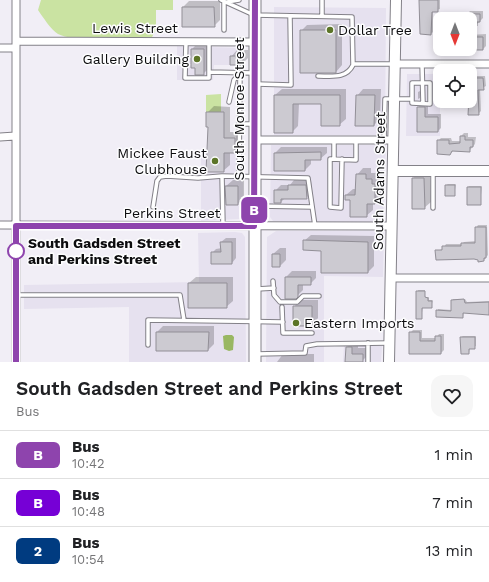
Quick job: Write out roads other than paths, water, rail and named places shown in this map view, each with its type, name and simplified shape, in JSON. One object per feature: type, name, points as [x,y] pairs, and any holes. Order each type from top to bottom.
[{"type":"main road","name":"South Monroe Street","points":[[255,0],[255,358]]},
{"type":"main road","name":"South Adams Street","points":[[389,362],[393,171],[389,136],[389,110],[394,99],[396,0]]},
{"type":"main road","points":[[393,171],[489,171]]},
{"type":"street","points":[[16,0],[16,362]]},
{"type":"street","name":"Lewis Street","points":[[0,48],[16,45],[254,42]]},
{"type":"street","points":[[395,64],[489,64]]},
{"type":"street","points":[[0,136],[16,136]]},
{"type":"street","points":[[254,140],[356,140],[389,136]]},
{"type":"street","name":"Perkins Street","points":[[0,225],[392,226]]},
{"type":"street","points":[[391,278],[489,278]]},
{"type":"lane","points":[[223,1],[239,0]]},
{"type":"lane","points":[[322,0],[322,16]]},
{"type":"lane","points":[[223,1],[254,15],[352,17],[353,64],[350,71],[346,74],[336,76],[318,76]]},
{"type":"lane","points":[[223,1],[224,30]]},
{"type":"lane","points":[[209,72],[240,73],[254,78],[291,85],[290,16]]},
{"type":"lane","points":[[186,42],[186,78],[209,78],[209,42]]},
{"type":"lane","points":[[353,64],[395,64]]},
{"type":"lane","points":[[422,64],[423,103]]},
{"type":"lane","points":[[229,102],[234,80],[240,73]]},
{"type":"lane","points":[[239,176],[240,73]]},
{"type":"lane","points":[[412,83],[422,83],[430,83],[430,104],[412,103],[412,83]]},
{"type":"lane","points":[[394,99],[412,99]]},
{"type":"lane","points":[[240,124],[254,124]]},
{"type":"lane","points":[[334,140],[334,159]]},
{"type":"lane","points":[[342,159],[341,208],[330,208],[330,159],[342,159],[356,160],[356,140]]},
{"type":"lane","points":[[433,171],[433,208]]},
{"type":"lane","points":[[222,176],[223,226]]},
{"type":"lane","points":[[153,207],[156,185],[160,177],[198,178],[254,176],[308,178],[315,226]]},
{"type":"lane","points":[[254,206],[312,207]]},
{"type":"lane","points":[[274,281],[275,299],[280,302],[297,302],[303,296],[319,296]]},
{"type":"lane","points":[[254,289],[274,288]]},
{"type":"lane","points":[[16,294],[180,296],[184,320]]},
{"type":"lane","points":[[282,307],[282,333],[312,333]]},
{"type":"lane","points":[[148,345],[148,320],[282,322]]},
{"type":"lane","points":[[368,343],[368,362]]},
{"type":"lane","points":[[255,358],[305,353],[306,346],[317,344],[390,343]]},
{"type":"place","name":"Dollar Tree","points":[[330,30]]},
{"type":"place","name":"Gallery Building","points":[[197,59]]},
{"type":"place","name":"Mickee Faust Clubhouse","points":[[215,161]]},
{"type":"place","name":"South Gadsden Street and Perkins Street","points":[[16,251]]},
{"type":"place","name":"Eastern Imports","points":[[296,323]]}]
